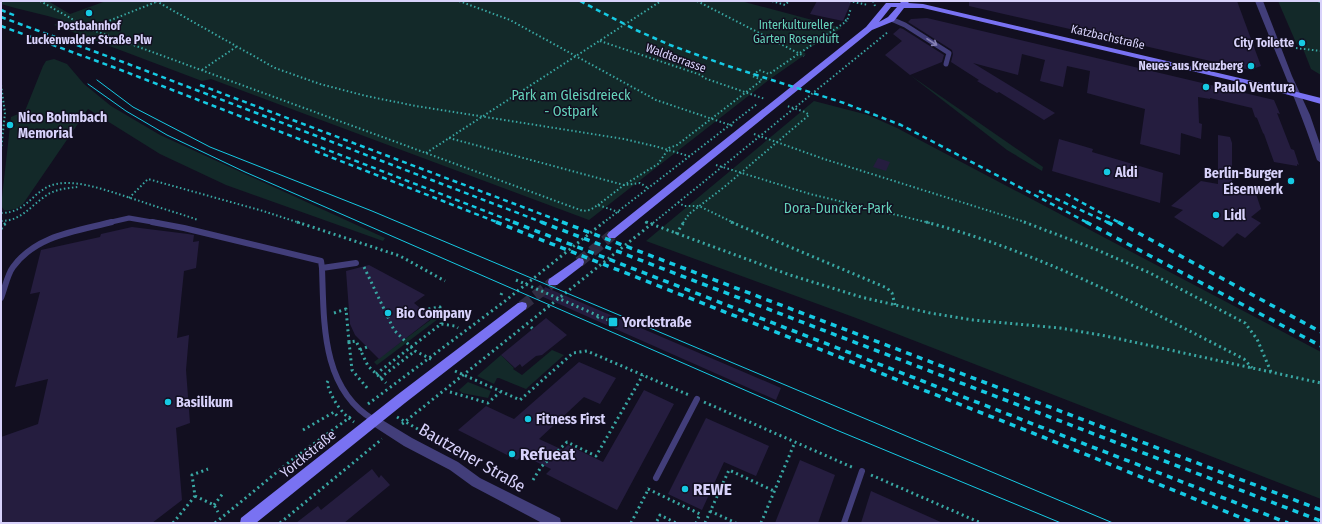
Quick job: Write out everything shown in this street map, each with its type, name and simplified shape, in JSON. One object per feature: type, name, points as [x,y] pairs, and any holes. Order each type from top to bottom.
[{"type":"main road","name":"Katzbachstraße","points":[[887,3],[904,3],[939,9],[1321,101]]},
{"type":"main road","points":[[869,29],[887,3]]},
{"type":"main road","points":[[612,235],[869,29],[891,19],[904,3]]},
{"type":"main road","points":[[552,282],[578,262]]},
{"type":"main road","name":"Yorckstraße","points":[[246,523],[374,420],[522,306]]},
{"type":"street","points":[[1258,1],[1306,115],[1321,160]]},
{"type":"street","name":"Bautzener Straße","points":[[374,420],[408,442],[454,466],[476,482],[555,523]]},
{"type":"lane","points":[[891,19],[905,25],[949,53],[946,64]]},
{"type":"lane","points":[[1,298],[13,268],[29,251],[51,237],[129,218],[184,228],[321,261],[324,335],[338,384],[359,410],[374,420]]},
{"type":"lane","points":[[322,268],[360,263]]},
{"type":"lane","points":[[656,478],[697,399]]},
{"type":"lane","points":[[844,523],[862,471]]},
{"type":"path","points":[[40,1],[90,29],[583,211],[590,210],[598,205],[624,185],[658,164],[669,148],[677,145],[747,93],[762,80],[752,76],[759,70],[769,74],[846,21],[851,8]]},
{"type":"path","points":[[90,29],[157,1],[236,47],[288,74],[349,93],[483,117],[634,140],[669,148],[675,151]]},
{"type":"path","points":[[459,1],[510,20],[656,100],[715,120]]},
{"type":"path","points":[[425,153],[661,1]]},
{"type":"path","points":[[697,1],[804,56]]},
{"type":"path","points":[[772,1],[785,5],[789,1]]},
{"type":"path","points":[[849,1],[868,5]]},
{"type":"path","name":"Waldterrasse","points":[[600,41],[701,75],[704,78],[747,93]]},
{"type":"path","points":[[420,410],[576,282],[642,231],[647,229],[662,215],[871,46]]},
{"type":"path","points":[[202,70],[236,47]]},
{"type":"path","points":[[1296,48],[1321,51]]},
{"type":"path","points":[[1,85],[5,114],[1,150]]},
{"type":"path","points":[[395,383],[505,301],[765,97]]},
{"type":"path","points":[[676,234],[689,214],[809,115],[805,112]]},
{"type":"path","points":[[448,138],[624,185],[640,183],[648,188]]},
{"type":"path","points":[[771,140],[824,159],[1030,224],[1095,249],[1150,274],[1244,323],[1257,338],[1262,354],[1272,372]]},
{"type":"path","points":[[735,171],[822,198],[887,212],[978,237],[1058,267],[1244,359],[1252,368]]},
{"type":"path","points":[[129,198],[148,179],[263,211],[400,256],[445,281]]},
{"type":"path","points":[[1,213],[8,214],[22,209],[38,194],[55,185],[69,184],[98,189],[201,221],[208,235]]},
{"type":"path","points":[[1,229],[7,222],[22,216],[50,193],[82,186]]},
{"type":"path","points":[[678,202],[684,206],[699,206],[719,217],[887,288],[892,293],[895,305]]},
{"type":"path","points":[[598,205],[605,207]]},
{"type":"path","points":[[1,221],[7,222]]},
{"type":"path","points":[[662,228],[790,275],[861,297],[895,305],[930,313],[973,320],[1060,328],[1321,383]]},
{"type":"path","points":[[360,263],[394,330],[419,354]]},
{"type":"path","points":[[516,280],[598,317],[613,322]]},
{"type":"path","points":[[576,282],[580,286]]},
{"type":"path","points":[[501,295],[503,290]]},
{"type":"path","points":[[423,310],[440,307],[441,324]]},
{"type":"path","points":[[324,316],[346,309],[352,370],[368,389]]},
{"type":"path","points":[[376,374],[441,324],[455,326],[458,328]]},
{"type":"path","points":[[349,342],[356,341],[368,366],[386,383]]},
{"type":"path","points":[[360,350],[366,347]]},
{"type":"path","points":[[380,378],[416,351]]},
{"type":"path","points":[[475,380],[520,400],[573,354],[580,351],[587,351],[981,523]]},
{"type":"path","points":[[533,480],[541,467],[567,442],[596,456],[643,375]]},
{"type":"path","points":[[450,392],[488,403],[500,392]]},
{"type":"path","points":[[303,430],[334,412],[338,417]]},
{"type":"path","points":[[215,523],[254,490],[328,434]]},
{"type":"path","points":[[761,523],[795,442]]},
{"type":"path","points":[[280,523],[356,460]]},
{"type":"path","points":[[173,523],[194,496],[192,475],[208,469]]},
{"type":"path","points":[[705,523],[729,470],[774,491]]},
{"type":"path","points":[[631,523],[649,487],[700,514],[696,523]]},
{"type":"path","points":[[214,505],[224,492]]},
{"type":"path","points":[[194,496],[214,505],[218,512]]},
{"type":"path","points":[[710,511],[736,523]]},
{"type":"path","points":[[657,521],[660,515],[676,523]]},
{"type":"green space","name":"Park am Gleisdreieck - Ostpark","points":[[1,1],[48,1],[70,14],[106,1],[741,1],[842,28],[803,52],[806,54],[770,79],[589,220],[211,79],[202,81],[54,25],[62,20],[1,4]]},
{"type":"green space","points":[[1278,1],[1321,1],[1321,75],[1311,69],[1302,46],[1297,45]]},
{"type":"green space","points":[[54,59],[67,64],[84,84],[111,106],[160,135],[385,238],[383,241],[226,185],[160,154],[88,109],[23,204],[14,209],[4,210],[1,206],[11,117],[25,111],[43,66],[46,61]]},
{"type":"green space","points":[[910,75],[1043,167],[1042,171],[1007,150]]},
{"type":"green space","name":"Dora-Duncker-Park","points":[[814,101],[868,115],[897,128],[1321,352],[1321,499],[856,318],[646,241]]},
{"type":"green space","points":[[437,313],[438,319],[377,365],[374,362],[432,319],[430,316]]},
{"type":"green space","points":[[552,350],[564,355],[526,389],[499,378],[497,378],[494,384],[477,376],[501,355],[514,368],[513,369],[522,375]]},
{"type":"green space","points":[[468,382],[491,391],[488,398],[462,393],[459,390]]},
{"type":"building","points":[[817,1],[851,2],[843,21],[810,14]]},
{"type":"building","points":[[969,1],[1237,1],[1261,66],[1250,70],[969,6]]},
{"type":"building","points":[[927,18],[1274,100],[1280,114],[1277,113],[1291,149],[1294,150],[1299,165],[1297,164],[1297,166],[1274,162],[1264,134],[1252,108],[1210,98],[1198,97],[1199,123],[1202,124],[1201,139],[1181,133],[1180,155],[1140,144],[1145,109],[1087,93],[1090,71],[1067,66],[1063,87],[1040,81],[1045,60],[1022,54],[1018,75],[973,63],[1055,113],[1044,120],[999,92],[997,93],[977,81],[979,80],[951,62],[953,54],[952,50],[908,22],[911,19]]},
{"type":"building","points":[[900,28],[944,55],[942,62],[910,75],[885,55],[902,41],[893,34]]},
{"type":"building","name":"Lidl","points":[[1218,135],[1230,137],[1232,143],[1232,187],[1255,191],[1261,209],[1251,217],[1261,223],[1245,238],[1237,233],[1223,247],[1174,217],[1183,210],[1171,206],[1201,181],[1218,184]]},
{"type":"building","name":"Aldi","points":[[1059,139],[1093,149],[1092,152],[1163,173],[1160,203],[1052,171]]},
{"type":"building","points":[[878,158],[890,162],[886,171],[873,167]]},
{"type":"building","points":[[132,227],[194,235],[193,242],[199,241],[196,268],[184,271],[177,338],[189,335],[186,370],[190,423],[176,428],[182,500],[152,523],[1,523],[1,437],[38,424],[48,379],[15,387],[40,292],[30,294],[41,250],[100,237],[101,234]]},
{"type":"building","name":"Bio Company","points":[[369,265],[425,295],[414,303],[432,318],[379,359],[355,335],[350,324],[346,271]]},
{"type":"building","points":[[545,287],[781,388],[776,400],[541,296]]},
{"type":"building","points":[[546,318],[567,335],[542,355],[536,356],[522,367],[520,364],[515,368],[501,355]]},
{"type":"building","points":[[579,362],[616,378],[600,404],[584,397],[539,439],[563,450],[568,445],[603,462],[644,390],[674,404],[617,510],[546,474],[551,469],[522,455],[517,460],[458,430],[486,406],[514,419]]},
{"type":"building","points":[[706,418],[769,446],[756,476],[724,462],[702,510],[668,494]]},
{"type":"building","points":[[800,460],[835,475],[818,523],[775,523]]},
{"type":"building","points":[[372,469],[379,478],[381,475],[390,485],[344,523],[296,523],[318,506],[321,510]]},
{"type":"building","points":[[871,491],[943,523],[861,523]]},
{"type":"tunnel","points":[[579,262],[612,235]]},
{"type":"tunnel","points":[[522,306],[553,282]]},
{"type":"tram line","points":[[97,80],[133,107],[210,147],[372,211],[1113,523]]},
{"type":"tram line","points":[[88,84],[126,111],[167,135],[245,172],[834,429],[1061,523]]},
{"type":"railway","points":[[580,1],[636,30],[670,45],[728,66],[844,103],[901,125],[1088,223]]},
{"type":"railway","points":[[1,10],[16,16]]},
{"type":"railway","points":[[1,17],[123,62],[544,223]]},
{"type":"railway","points":[[1,26],[113,67],[516,223]]},
{"type":"railway","points":[[200,85],[565,223]]},
{"type":"railway","points":[[315,151],[499,223]]},
{"type":"railway","points":[[1039,191],[1109,223]]},
{"type":"railway","points":[[1066,194],[1120,223]]},
{"type":"railway","points":[[496,222],[1043,437],[1254,523]]},
{"type":"railway","points":[[513,222],[1288,523]]},
{"type":"railway","points":[[541,222],[1321,521]]},
{"type":"railway","points":[[562,222],[1321,510]]},
{"type":"railway","points":[[1086,222],[1321,346]]},
{"type":"railway","points":[[1118,222],[1321,332]]},
{"type":"railway","points":[[1109,223],[1117,227]]},
{"type":"place","name":"Postbahnhof Luckenwalder Straße Plw","points":[[89,13]]},
{"type":"place","name":"City Toilette","points":[[1302,43]]},
{"type":"place","name":"Neues aus Kreuzberg","points":[[1251,66]]},
{"type":"place","name":"Paulo Ventura","points":[[1206,87]]},
{"type":"place","name":"Nico Bohmbach Memorial","points":[[10,125]]},
{"type":"place","name":"Aldi","points":[[1107,172]]},
{"type":"place","name":"Berlin-Burger Eisenwerk","points":[[1291,181]]},
{"type":"place","name":"Lidl","points":[[1216,215]]},
{"type":"place","name":"Bio Company","points":[[388,313]]},
{"type":"place","name":"Yorckstraße","points":[[613,322]]},
{"type":"place","name":"Basilikum","points":[[168,402]]},
{"type":"place","name":"Fitness First","points":[[528,419]]},
{"type":"place","name":"Refueat","points":[[512,454]]},
{"type":"place","name":"REWE","points":[[685,489]]},
{"type":"park label","name":"Interkultureller Garten Rosenduft","points":[[796,32]]}]
